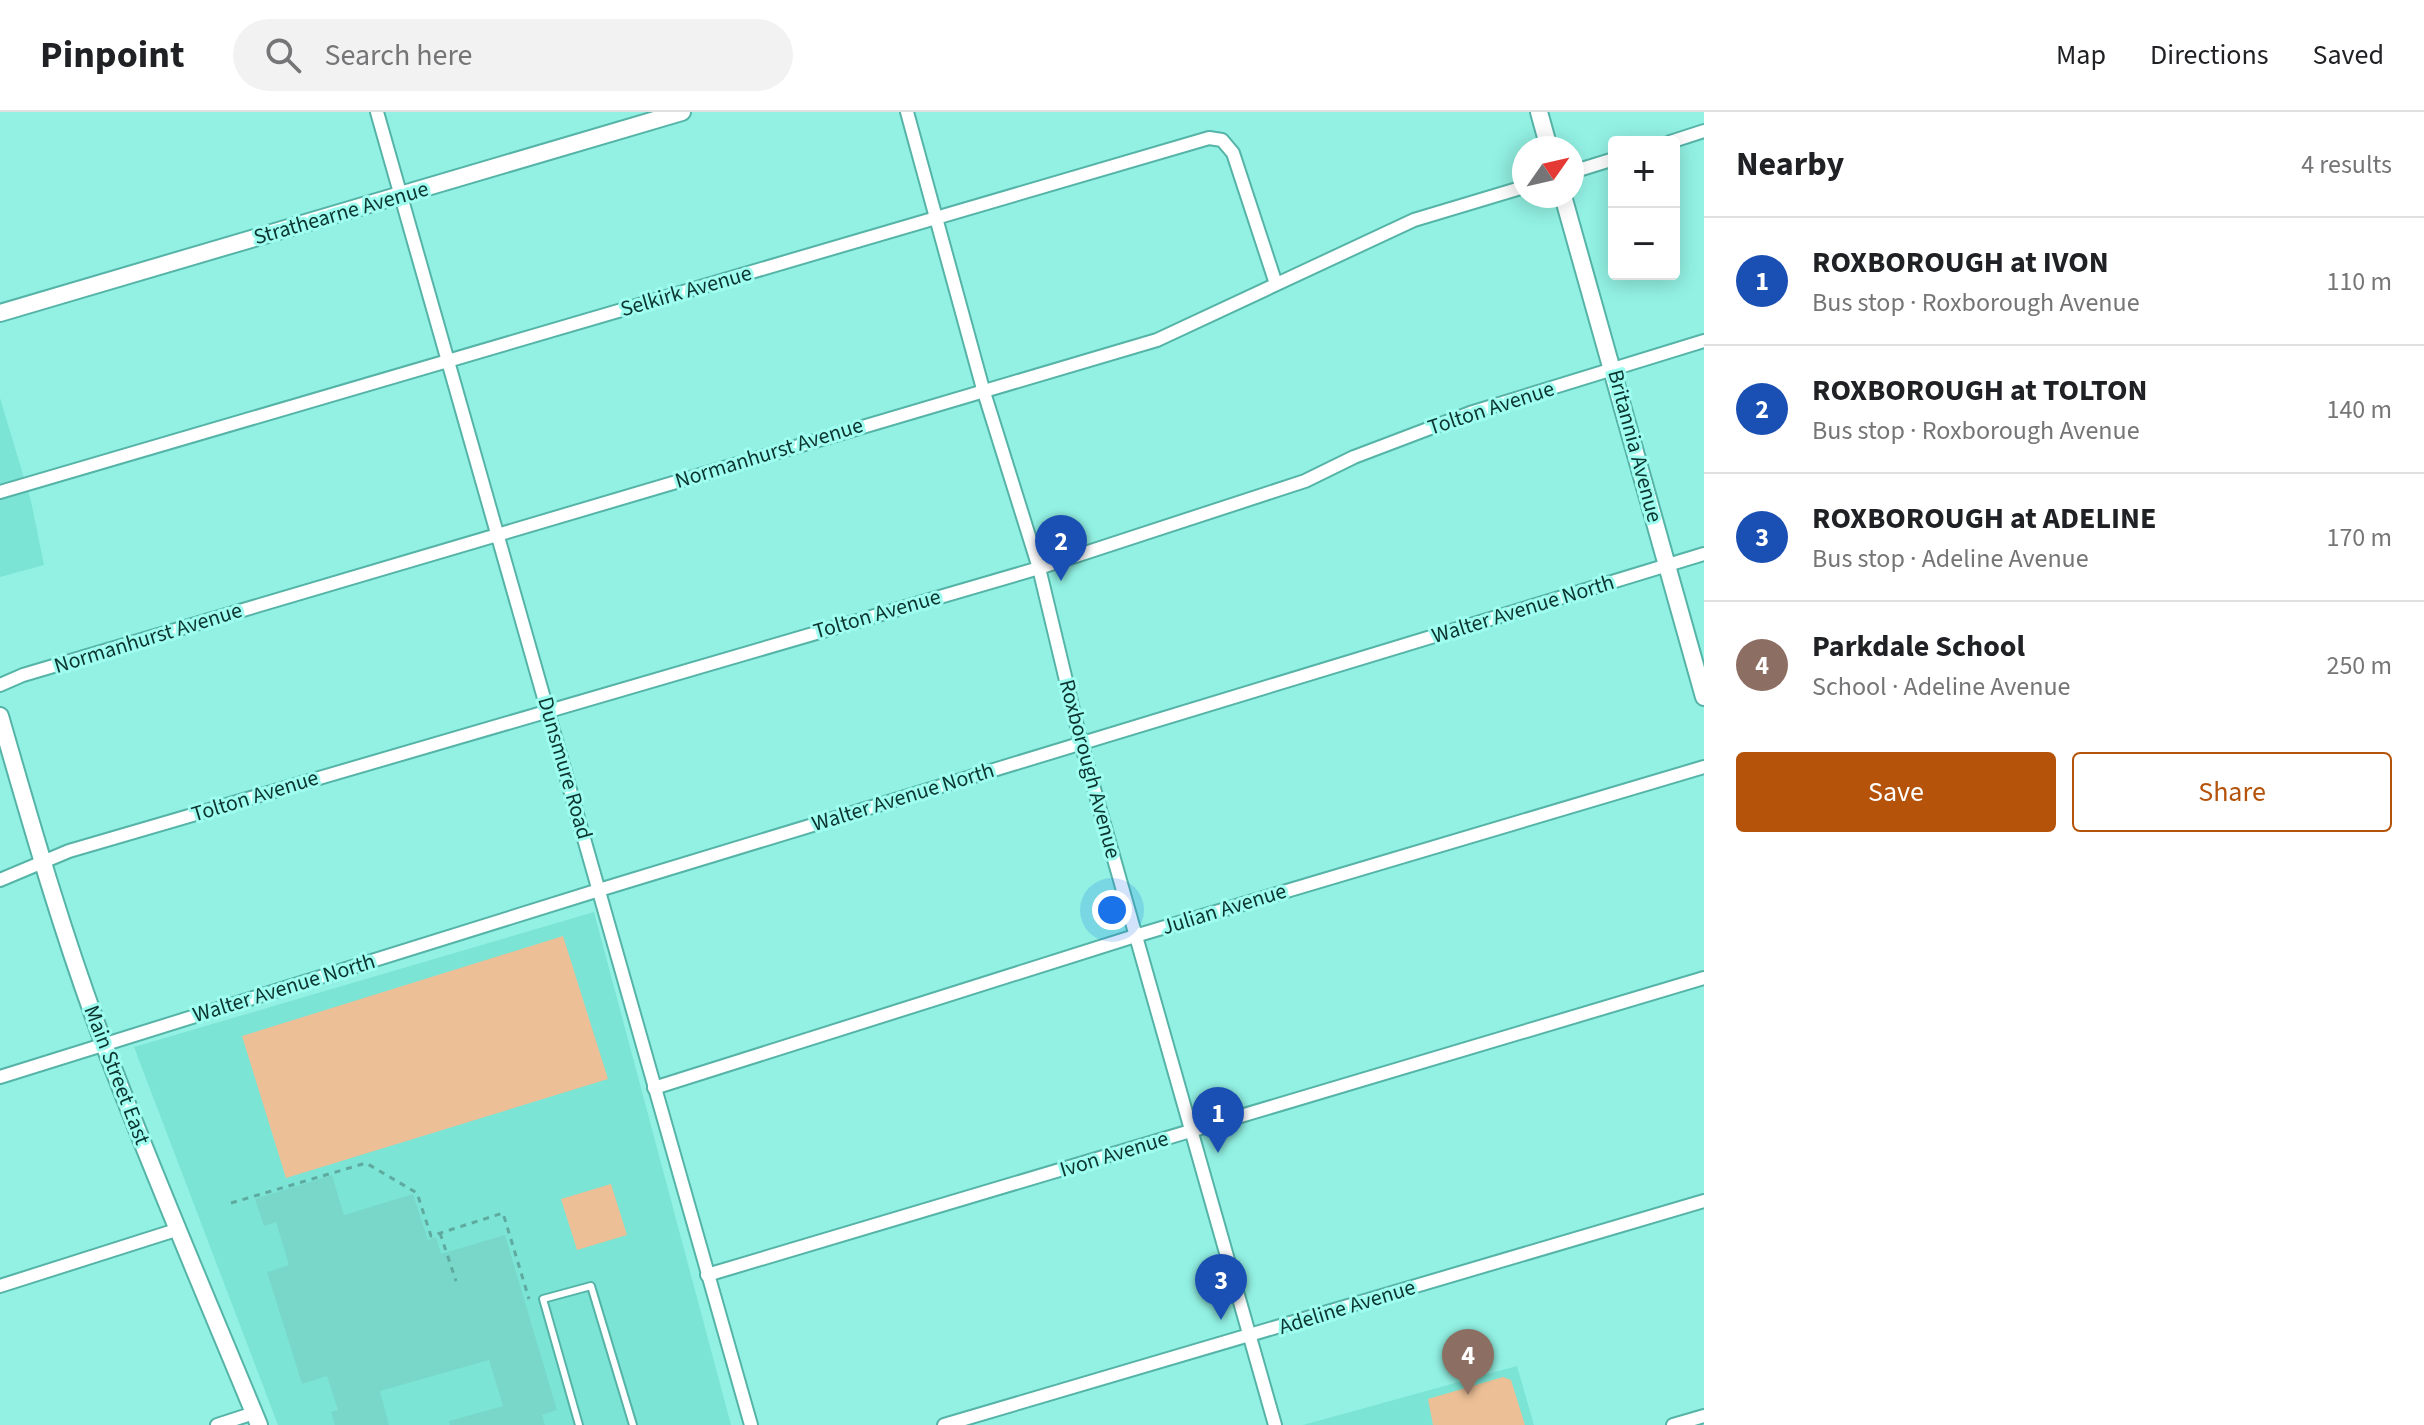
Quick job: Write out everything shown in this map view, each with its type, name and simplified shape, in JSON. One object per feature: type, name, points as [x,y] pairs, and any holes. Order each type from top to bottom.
[{"type":"street","name":"Dunsmure Road","points":[[377,112],[751,1425]]},
{"type":"street","name":"Strathearne Avenue","points":[[0,313],[682,112]]},
{"type":"street","name":"Roxborough Avenue","points":[[907,112],[983,389],[1039,568],[1081,743],[1275,1425]]},
{"type":"street","points":[[1539,112],[1546,136]]},
{"type":"street","points":[[1680,139],[1704,131]]},
{"type":"street","name":"Selkirk Avenue","points":[[0,492],[1215,138],[1228,144],[1233,153],[1276,284]]},
{"type":"street","points":[[1584,168],[1608,161]]},
{"type":"street","name":"Normanhurst Avenue","points":[[0,685],[23,675],[1157,340],[1414,220],[1512,191]]},
{"type":"street","name":"Britannia Avenue","points":[[1567,208],[1704,697]]},
{"type":"street","name":"Tolton Avenue","points":[[0,880],[84,847],[1039,568],[1305,481],[1354,457],[1470,413],[1704,341]]},
{"type":"street","name":"Walter Avenue North","points":[[0,1077],[599,890],[1704,554]]},
{"type":"street","name":"Main Street East","points":[[0,716],[43,862],[104,1044],[176,1230],[256,1419]]},
{"type":"street","name":"Julian Avenue","points":[[654,1088],[1135,936],[1704,767]]},
{"type":"street","name":"Ivon Avenue","points":[[707,1275],[1704,978]]},
{"type":"street","name":"Adeline Avenue","points":[[944,1425],[1704,1201]]},
{"type":"street","points":[[0,1286],[176,1230]]},
{"type":"street","points":[[1673,1425],[1704,1416]]},
{"type":"street","points":[[217,1425],[256,1419]]},
{"type":"lane","points":[[579,1425],[543,1299],[591,1286],[633,1425]]},
{"type":"path","points":[[231,1203],[366,1163],[417,1193],[431,1236],[503,1213],[529,1299]]},
{"type":"path","points":[[440,1233],[456,1281]]},
{"type":"shaded area","points":[[0,398],[31,501],[44,565],[0,577]]},
{"type":"shaded area","points":[[594,912],[731,1425],[278,1425],[134,1047]]},
{"type":"shaded area","points":[[563,936],[608,1079],[286,1178],[242,1036]]},
{"type":"shaded area","points":[[611,1184],[627,1235],[577,1250],[561,1199]]},
{"type":"shaded area","points":[[1517,1366],[1534,1425],[1303,1425]]},
{"type":"shaded area","points":[[1503,1377],[1511,1380],[1525,1425],[1433,1425],[1428,1399]]},
{"type":"building","points":[[332,1175],[344,1215],[413,1194],[428,1240],[436,1237],[441,1254],[505,1235],[557,1410],[542,1415],[545,1425],[450,1425],[449,1421],[503,1406],[489,1360],[380,1391],[389,1425],[335,1425],[331,1412],[338,1410],[327,1376],[302,1384],[267,1272],[289,1265],[276,1222],[264,1226],[255,1199]]},
{"type":"place","name":"ROXBOROUGH at TOLTON","points":[[1061,581]]},
{"type":"place","name":"ROXBOROUGH at IVON","points":[[1218,1153]]},
{"type":"place","name":"ROXBOROUGH at ADELINE","points":[[1221,1320]]},
{"type":"place","name":"Parkdale School","points":[[1468,1395]]}]
